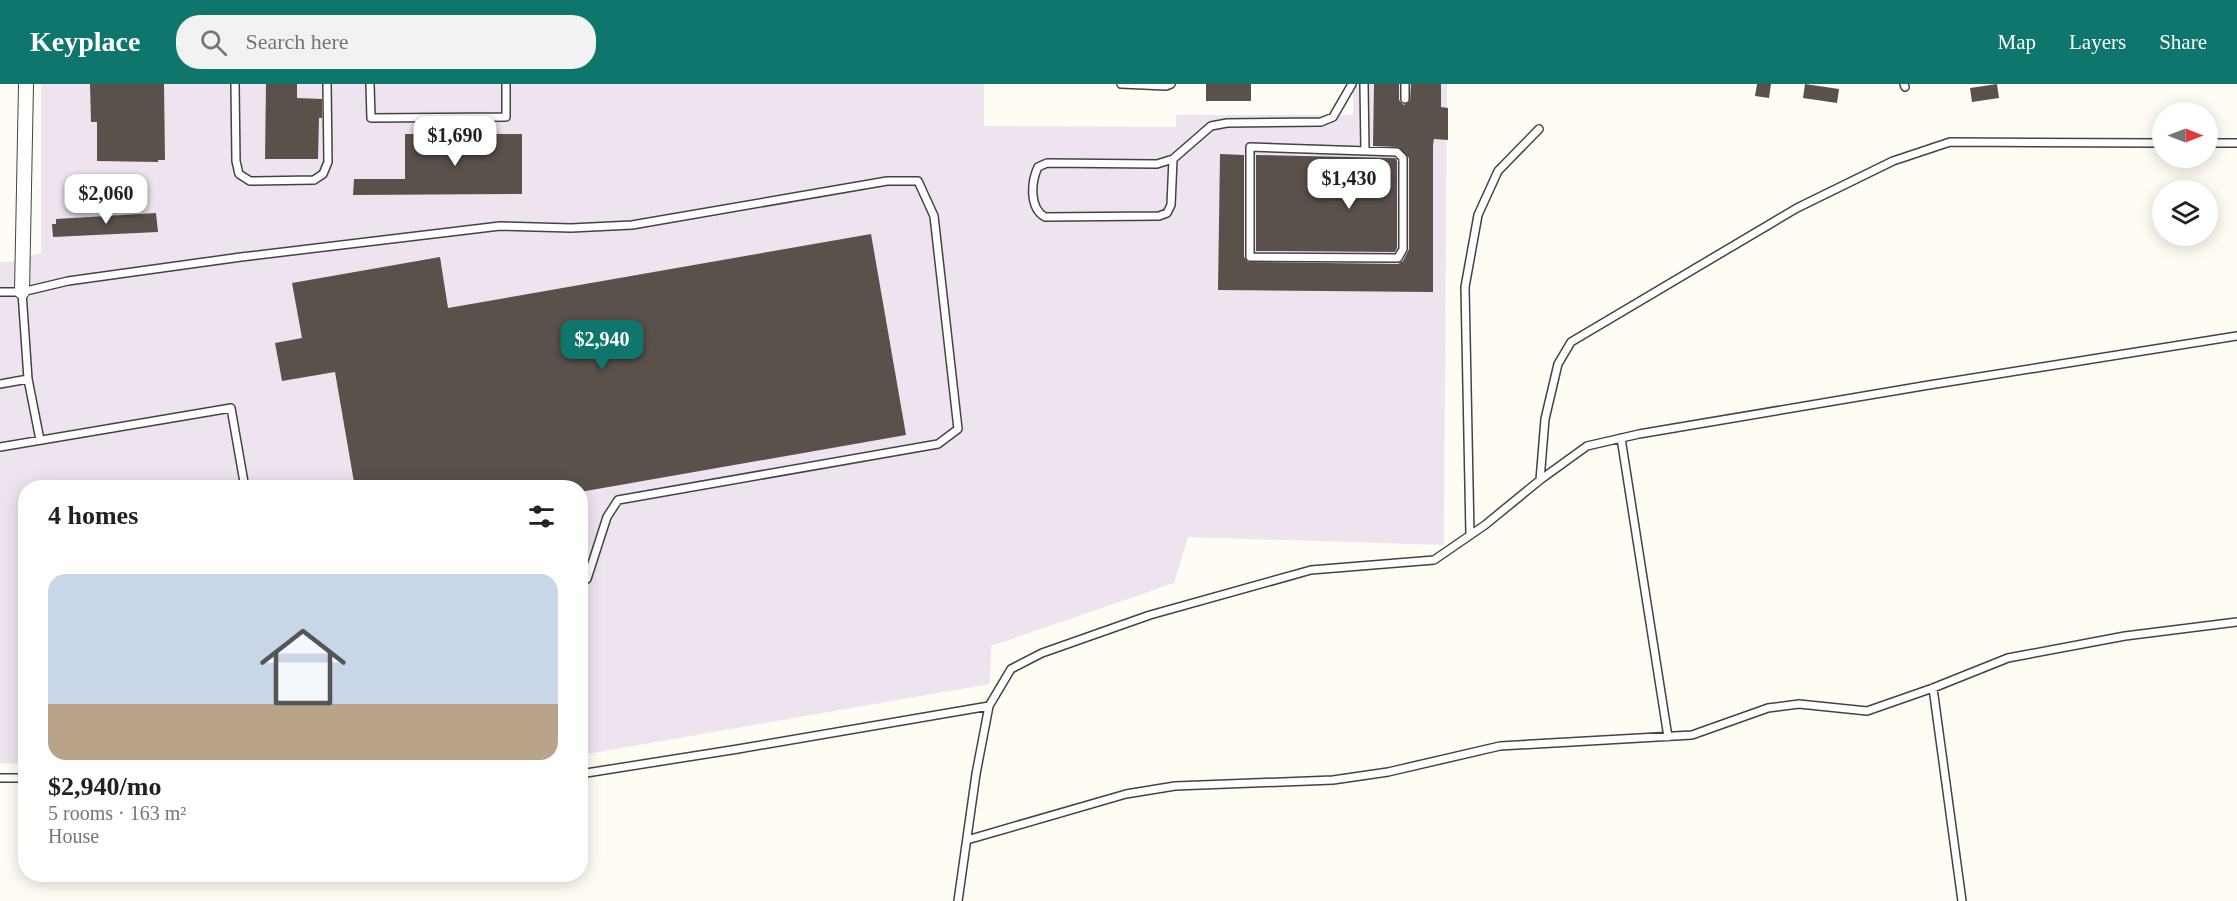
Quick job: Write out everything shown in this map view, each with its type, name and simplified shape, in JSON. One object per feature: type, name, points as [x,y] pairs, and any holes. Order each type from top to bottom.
[{"type":"street","points":[[22,292],[26,84]]},
{"type":"lane","points":[[236,84],[236,161],[239,174],[250,181],[314,180],[323,174],[328,162],[327,84]]},
{"type":"lane","points":[[370,84],[371,118],[506,117],[506,84]]},
{"type":"lane","points":[[1121,84],[1166,86],[1171,84]]},
{"type":"lane","points":[[1173,159],[1171,205],[1167,213],[1158,216],[1045,217],[1039,214],[1034,206],[1034,175],[1038,167],[1047,163],[1157,164],[1173,159],[1211,126],[1227,123],[1321,122],[1333,117],[1352,84]]},
{"type":"lane","points":[[1364,84],[1365,151]]},
{"type":"lane","points":[[1405,84],[1405,99]]},
{"type":"lane","points":[[1470,535],[1465,287],[1478,215],[1498,171],[1539,129]]},
{"type":"lane","points":[[1540,480],[1545,419],[1558,364],[1571,342],[1797,208],[1893,160],[1950,142],[2152,143]]},
{"type":"lane","points":[[2218,143],[2237,143]]},
{"type":"lane","points":[[1250,147],[1365,151],[1397,152],[1403,158],[1403,249],[1398,258],[1250,257],[1250,147]]},
{"type":"lane","points":[[0,292],[22,292],[68,282],[241,257],[500,226],[571,228],[633,225],[887,181],[918,181],[934,216],[958,429],[938,444],[618,500],[607,517],[588,576]]},
{"type":"lane","points":[[22,292],[28,379],[40,440]]},
{"type":"lane","points":[[958,901],[989,706],[1011,669],[1042,653],[1150,615],[1311,570],[1434,560],[1587,446],[1621,438],[1929,385],[2237,336]]},
{"type":"lane","points":[[0,384],[28,379]]},
{"type":"lane","points":[[0,447],[231,408],[244,480]]},
{"type":"lane","points":[[1621,438],[1668,737]]},
{"type":"lane","points":[[967,840],[1126,794],[1175,786],[1333,780],[1388,772],[1500,746],[1692,735],[1768,708],[1799,704],[1867,711],[2008,658],[2126,636],[2237,621]]},
{"type":"lane","points":[[1933,688],[1962,901]]},
{"type":"lane","points":[[588,773],[989,706]]},
{"type":"lane","points":[[0,778],[18,778]]},
{"type":"shaded area","points":[[41,84],[984,84],[984,126],[1176,127],[1176,115],[1353,115],[1353,84],[1447,84],[1444,545],[1188,537],[1174,583],[991,646],[990,684],[588,754],[588,480],[18,480],[18,764],[0,763],[0,262],[10,262],[41,253]]},
{"type":"building","points":[[90,84],[164,84],[165,160],[158,160],[158,162],[97,161],[97,122],[91,122]]},
{"type":"building","points":[[266,84],[297,84],[297,98],[322,99],[318,159],[265,159]]},
{"type":"building","points":[[1206,84],[1251,84],[1251,101],[1206,101]]},
{"type":"building","points":[[1374,84],[1399,84],[1399,100],[1404,105],[1410,101],[1411,84],[1441,84],[1441,107],[1448,108],[1448,140],[1434,139],[1433,145],[1433,292],[1218,290],[1220,154],[1244,155],[1244,257],[1248,262],[1398,264],[1403,261],[1409,249],[1409,158],[1398,147],[1373,146]]},
{"type":"building","points":[[1757,84],[1771,84],[1769,98],[1755,96]]},
{"type":"building","points":[[1805,84],[1839,89],[1837,103],[1803,98]]},
{"type":"building","points":[[1997,84],[1999,98],[1972,102],[1970,88]]},
{"type":"building","points":[[405,134],[522,134],[522,194],[353,195],[354,179],[405,179]]},
{"type":"building","points":[[1256,155],[1395,158],[1397,160],[1397,248],[1395,252],[1256,251]]},
{"type":"building","points":[[156,213],[158,232],[53,237],[52,224],[56,224],[56,219]]},
{"type":"building","points":[[871,234],[906,435],[588,491],[588,480],[354,480],[335,372],[282,381],[275,343],[302,338],[292,283],[440,257],[448,308]]}]
